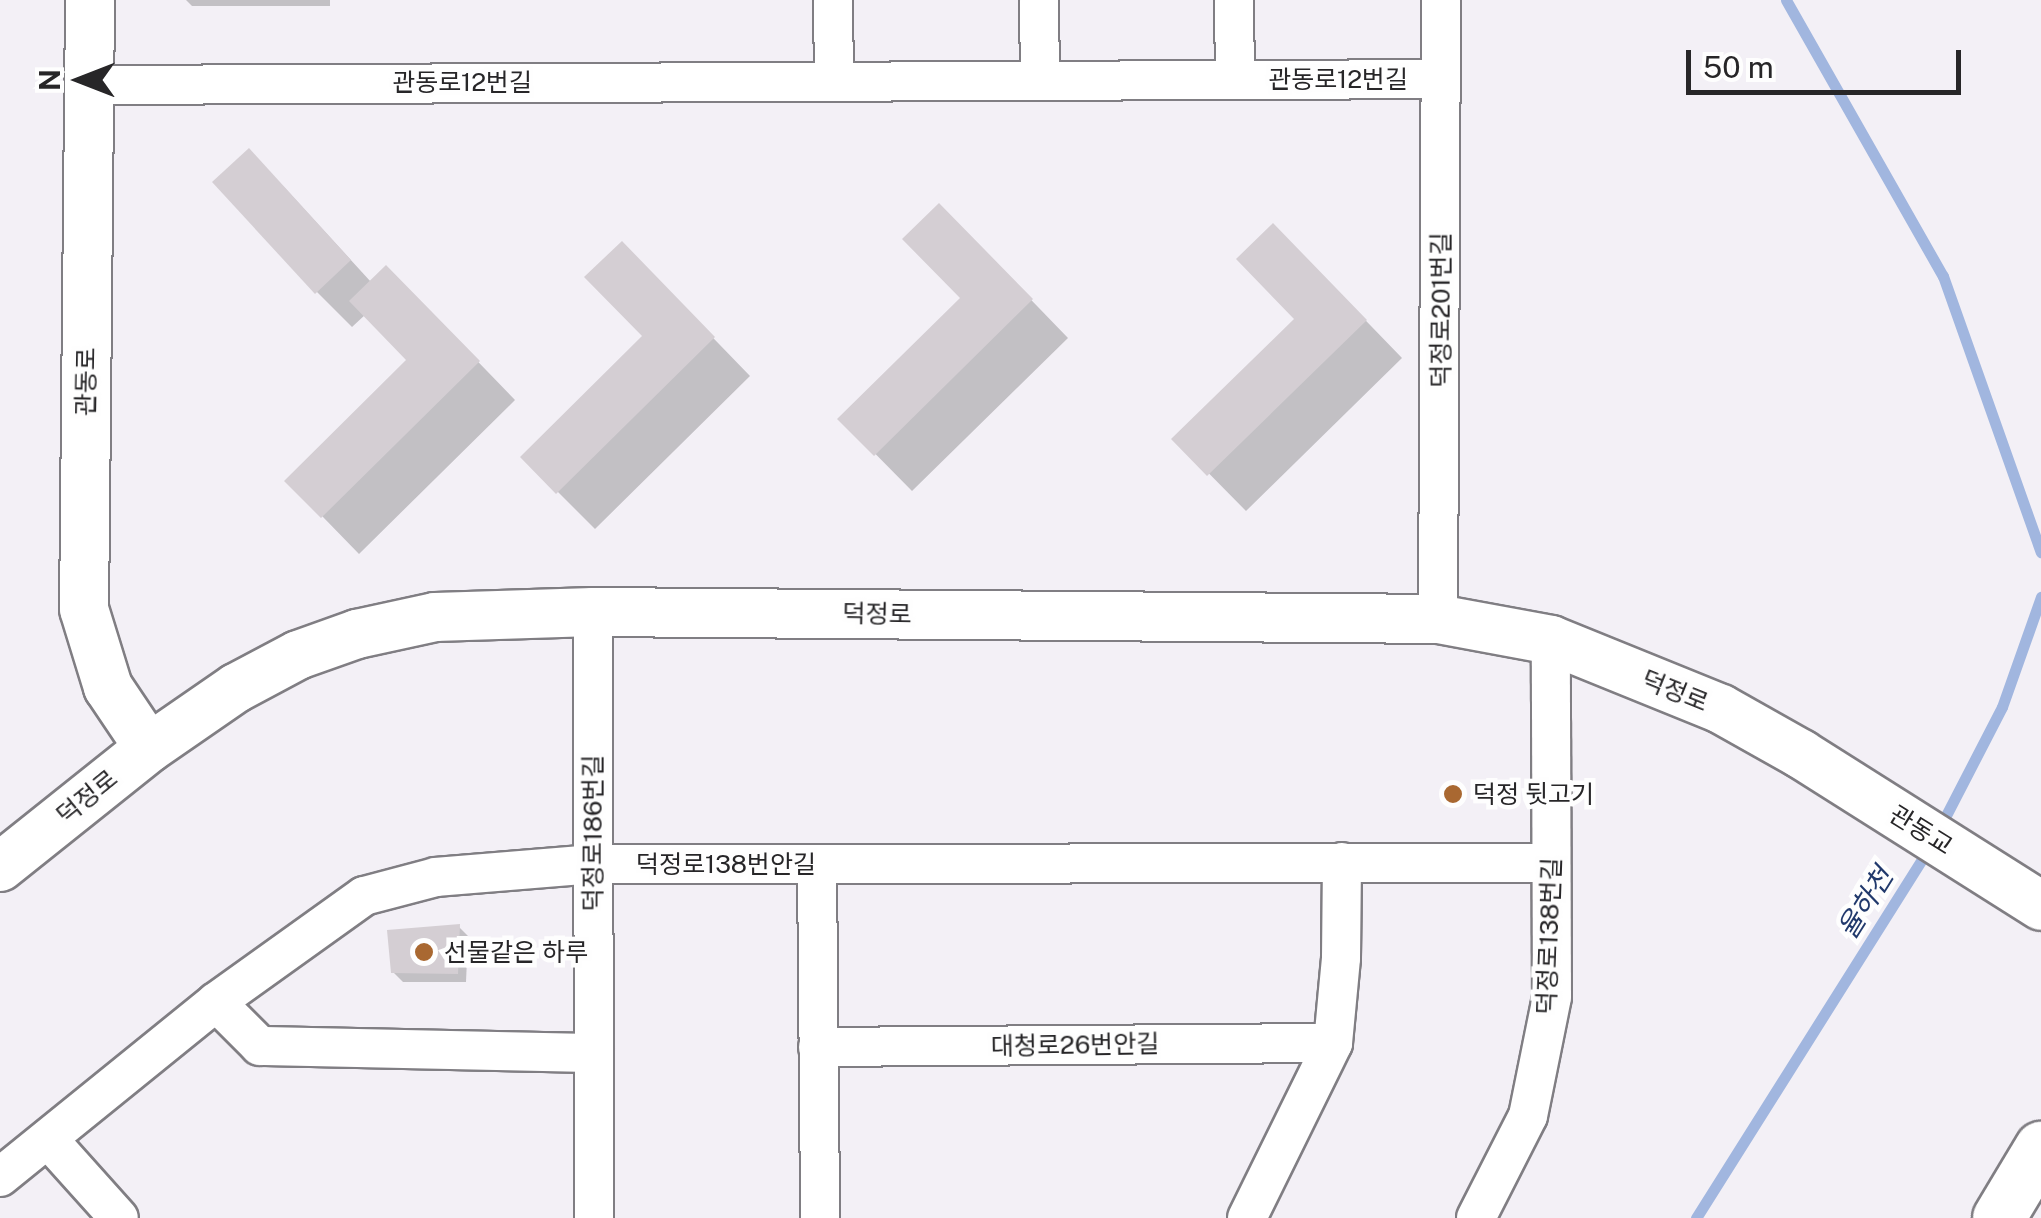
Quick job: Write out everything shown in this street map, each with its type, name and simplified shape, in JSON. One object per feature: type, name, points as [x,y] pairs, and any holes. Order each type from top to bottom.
[{"type":"main road","points":[[1999,1218],[2041,1148]]},
{"type":"street","name":"관동로","points":[[90,0],[84,609],[108,688],[149,748]]},
{"type":"street","points":[[833,0],[834,79]]},
{"type":"street","points":[[1039,0],[1040,81]]},
{"type":"street","name":"관동로12번길","points":[[1234,0],[1234,80]]},
{"type":"street","name":"덕정로201번길","points":[[1438,620],[1440,0]]},
{"type":"street","name":"관동로12번길","points":[[90,85],[1441,79]]},
{"type":"street","name":"덕정로","points":[[0,866],[149,748],[236,688],[298,656],[357,634],[435,618],[593,612],[1438,620],[1551,640],[1721,709],[1801,754]]},
{"type":"street","name":"덕정로186번길","points":[[593,612],[594,1218]]},
{"type":"street","name":"덕정로138번길","points":[[1476,1218],[1528,1116],[1552,997],[1551,640]]},
{"type":"street","name":"관동교","points":[[1801,754],[2041,906]]},
{"type":"street","points":[[1247,1218],[1332,1043],[1340,958],[1342,862]]},
{"type":"street","name":"덕정로138번안길","points":[[0,1177],[216,1002],[364,896],[436,876],[593,864],[1551,863]]},
{"type":"street","points":[[817,864],[820,1218]]},
{"type":"street","points":[[216,1002],[260,1046],[594,1053]]},
{"type":"street","name":"대청로26번안길","points":[[818,1047],[1332,1043]]},
{"type":"street","points":[[48,1139],[119,1218]]},
{"type":"building","points":[[249,148],[351,260],[315,294],[212,182]]},
{"type":"building","points":[[939,203],[1033,299],[874,456],[837,419],[960,298],[902,239]]},
{"type":"building","points":[[1273,223],[1367,320],[1207,476],[1171,439],[1294,319],[1236,259]]},
{"type":"building","points":[[622,241],[715,337],[556,494],[520,457],[642,336],[584,277]]},
{"type":"building","points":[[386,265],[480,361],[321,518],[284,481],[406,360],[349,301]]},
{"type":"building","name":"선물같은 하루","points":[[460,924],[458,974],[391,973],[387,930]]},
{"type":"waterway","name":"율하천","points":[[1786,0],[1943,276],[2041,552]]},
{"type":"waterway","name":"율하천","points":[[1939,829],[2002,707],[2041,597]]},
{"type":"waterway","name":"율하천","points":[[1696,1218],[1928,849]]},
{"type":"place","name":"덕정 뒷고기","points":[[1453,794]]},
{"type":"place","name":"선물같은 하루","points":[[424,952]]}]
